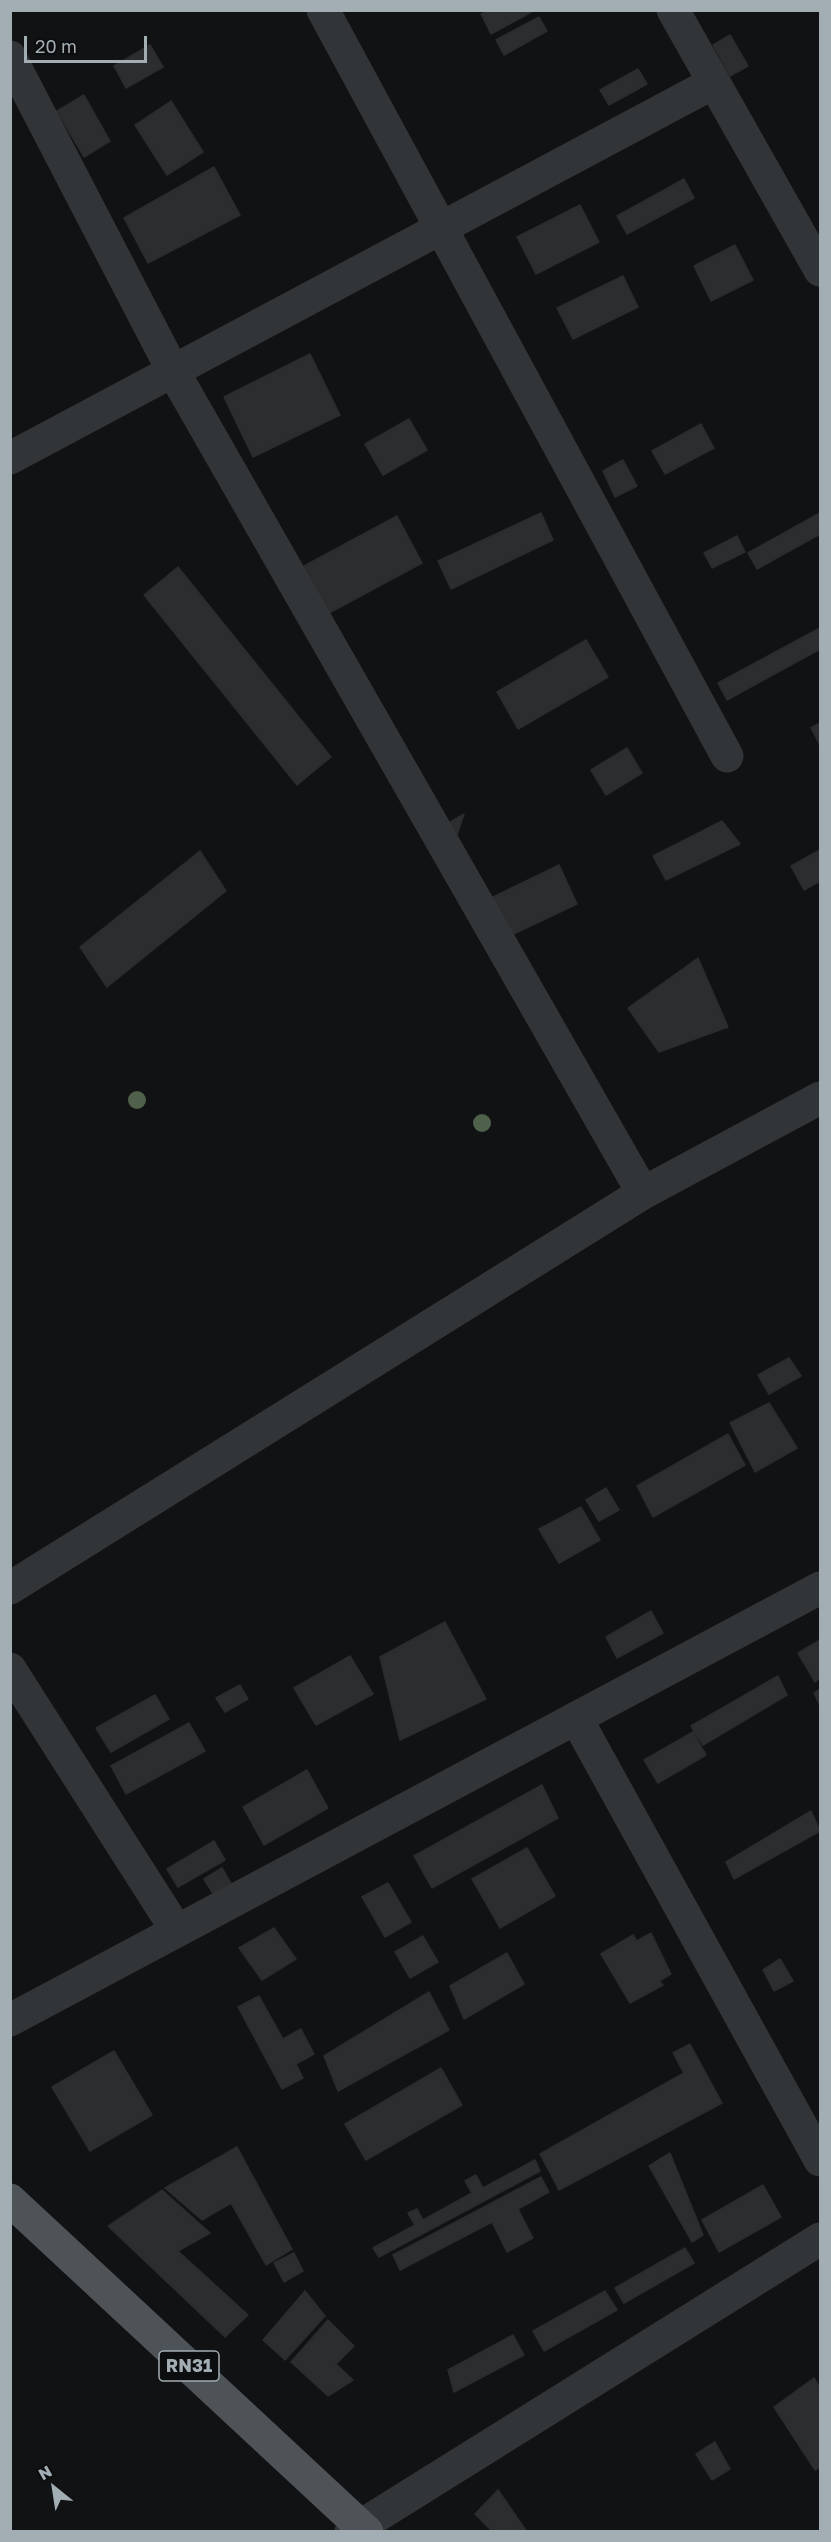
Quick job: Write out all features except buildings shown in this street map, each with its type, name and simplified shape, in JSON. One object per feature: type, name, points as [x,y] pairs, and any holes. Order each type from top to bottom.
[{"type":"main road","name":"RN31","points":[[10,2200],[359,2529]]},
{"type":"street","points":[[323,10],[727,756]]},
{"type":"street","points":[[674,10],[820,270]]},
{"type":"street","points":[[11,58],[173,371],[643,1193]]},
{"type":"street","points":[[10,458],[713,83]]},
{"type":"street","points":[[10,1588],[643,1193],[820,1098]]},
{"type":"street","points":[[10,2020],[820,1588]]},
{"type":"street","points":[[10,1669],[177,1931]]},
{"type":"street","points":[[576,1718],[820,2160]]},
{"type":"street","points":[[359,2529],[820,2239]]}]
